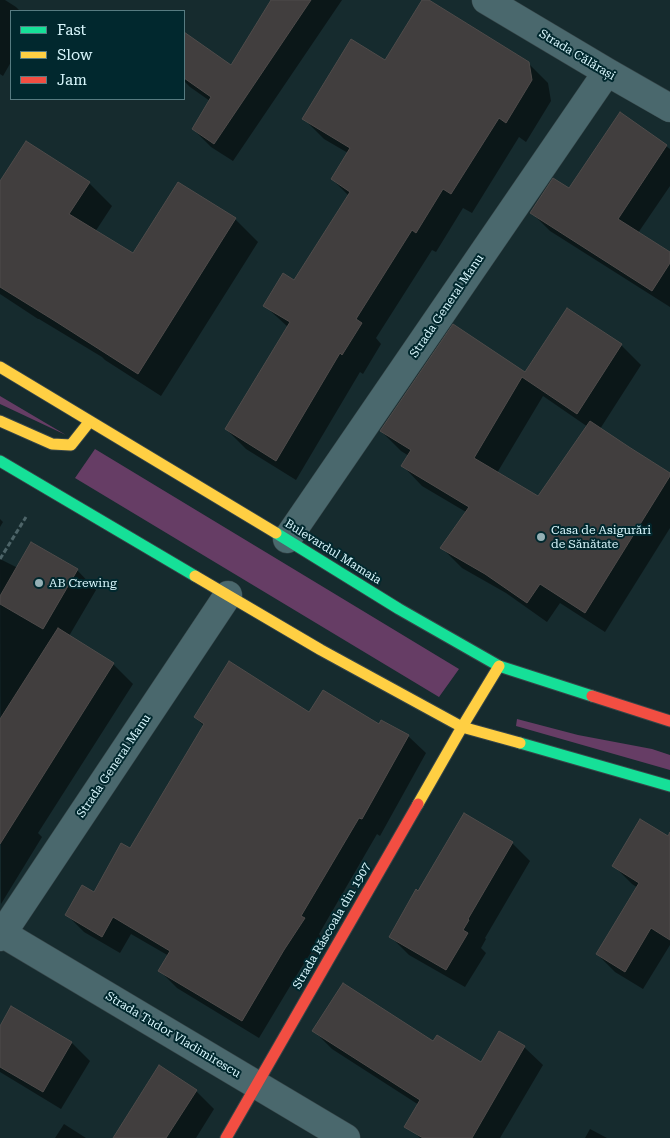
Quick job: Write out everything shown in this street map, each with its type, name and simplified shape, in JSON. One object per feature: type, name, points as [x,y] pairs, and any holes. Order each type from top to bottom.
[{"type":"main road","name":"Bulevardul Mamaia","points":[[0,367],[287,539],[399,609],[498,666],[670,721]]},
{"type":"main road","points":[[0,421],[52,444],[71,445],[90,421]]},
{"type":"main road","points":[[0,461],[321,650],[462,727],[670,786]]},
{"type":"main road","name":"Strada Răscoala din 1907","points":[[226,1138],[498,666]]},
{"type":"street","name":"Strada Călărași","points":[[486,0],[670,108]]},
{"type":"street","name":"Strada General Manu","points":[[287,539],[607,72]]},
{"type":"street","name":"Strada General Manu","points":[[1,934],[228,595]]},
{"type":"street","name":"Strada Tudor Vladimirescu","points":[[1,934],[346,1138]]},
{"type":"path","points":[[0,559],[28,513]]},
{"type":"shaded area","points":[[0,396],[66,435],[0,404]]},
{"type":"shaded area","points":[[95,449],[459,669],[439,697],[75,478]]},
{"type":"shaded area","points":[[517,719],[578,735],[652,749],[670,755],[670,770],[516,726]]},
{"type":"building","points":[[271,0],[311,0],[214,144],[192,129],[211,97],[185,79],[185,33],[231,65]]},
{"type":"building","points":[[422,0],[429,0],[529,62],[532,80],[506,123],[499,118],[451,194],[443,189],[416,233],[412,230],[356,319],[362,323],[342,355],[340,353],[276,461],[225,429],[290,322],[263,306],[283,273],[294,280],[350,192],[331,179],[350,148],[302,119],[351,39],[385,60]]},
{"type":"building","points":[[620,112],[667,145],[618,219],[670,252],[670,263],[652,291],[530,213],[553,178],[569,188]]},
{"type":"building","points":[[26,141],[90,182],[69,214],[133,253],[178,182],[236,218],[138,374],[0,287],[0,181]]},
{"type":"building","points":[[567,308],[622,344],[577,414],[522,377],[474,458],[538,496],[590,421],[670,473],[670,476],[585,613],[540,584],[527,603],[485,574],[440,548],[469,507],[401,466],[411,450],[380,431],[453,324],[525,372]]},
{"type":"building","name":"AB Crewing","points":[[31,542],[78,569],[43,629],[0,604],[0,596]]},
{"type":"building","points":[[58,628],[114,663],[0,844],[0,719]]},
{"type":"building","points":[[229,661],[309,712],[323,690],[379,724],[381,720],[409,735],[362,819],[359,818],[301,916],[305,918],[242,1021],[158,971],[170,951],[113,917],[102,937],[65,915],[82,885],[94,892],[121,843],[130,848],[204,724],[194,717]]},
{"type":"building","points":[[464,813],[513,842],[468,919],[463,930],[468,933],[446,970],[389,937],[416,889],[418,891]]},
{"type":"building","points":[[640,819],[668,836],[670,832],[670,940],[651,928],[625,972],[596,954],[639,883],[612,866]]},
{"type":"building","points":[[343,983],[433,1041],[437,1035],[481,1062],[499,1031],[525,1046],[472,1138],[423,1138],[404,1127],[420,1100],[312,1031]]},
{"type":"building","points":[[11,1006],[72,1042],[43,1092],[0,1067],[0,1026]]},
{"type":"building","points":[[159,1065],[197,1090],[166,1138],[113,1138]]},
{"type":"traffic: fast","points":[[0,461],[195,576]]},
{"type":"traffic: fast","points":[[276,533],[399,609],[499,666],[592,696]]},
{"type":"traffic: fast","points":[[520,743],[670,786]]},
{"type":"traffic: slow","points":[[0,367],[276,533]]},
{"type":"traffic: slow","points":[[0,421],[52,444],[71,445],[90,421]]},
{"type":"traffic: slow","points":[[195,576],[321,650],[462,727],[520,743]]},
{"type":"traffic: slow","points":[[418,804],[499,666]]},
{"type":"traffic: jam","points":[[592,696],[670,721]]},
{"type":"traffic: jam","points":[[226,1138],[418,804]]},
{"type":"place","name":"Casa de Asigurări de Sănătate","points":[[541,537]]},
{"type":"place","name":"AB Crewing","points":[[39,583]]}]
